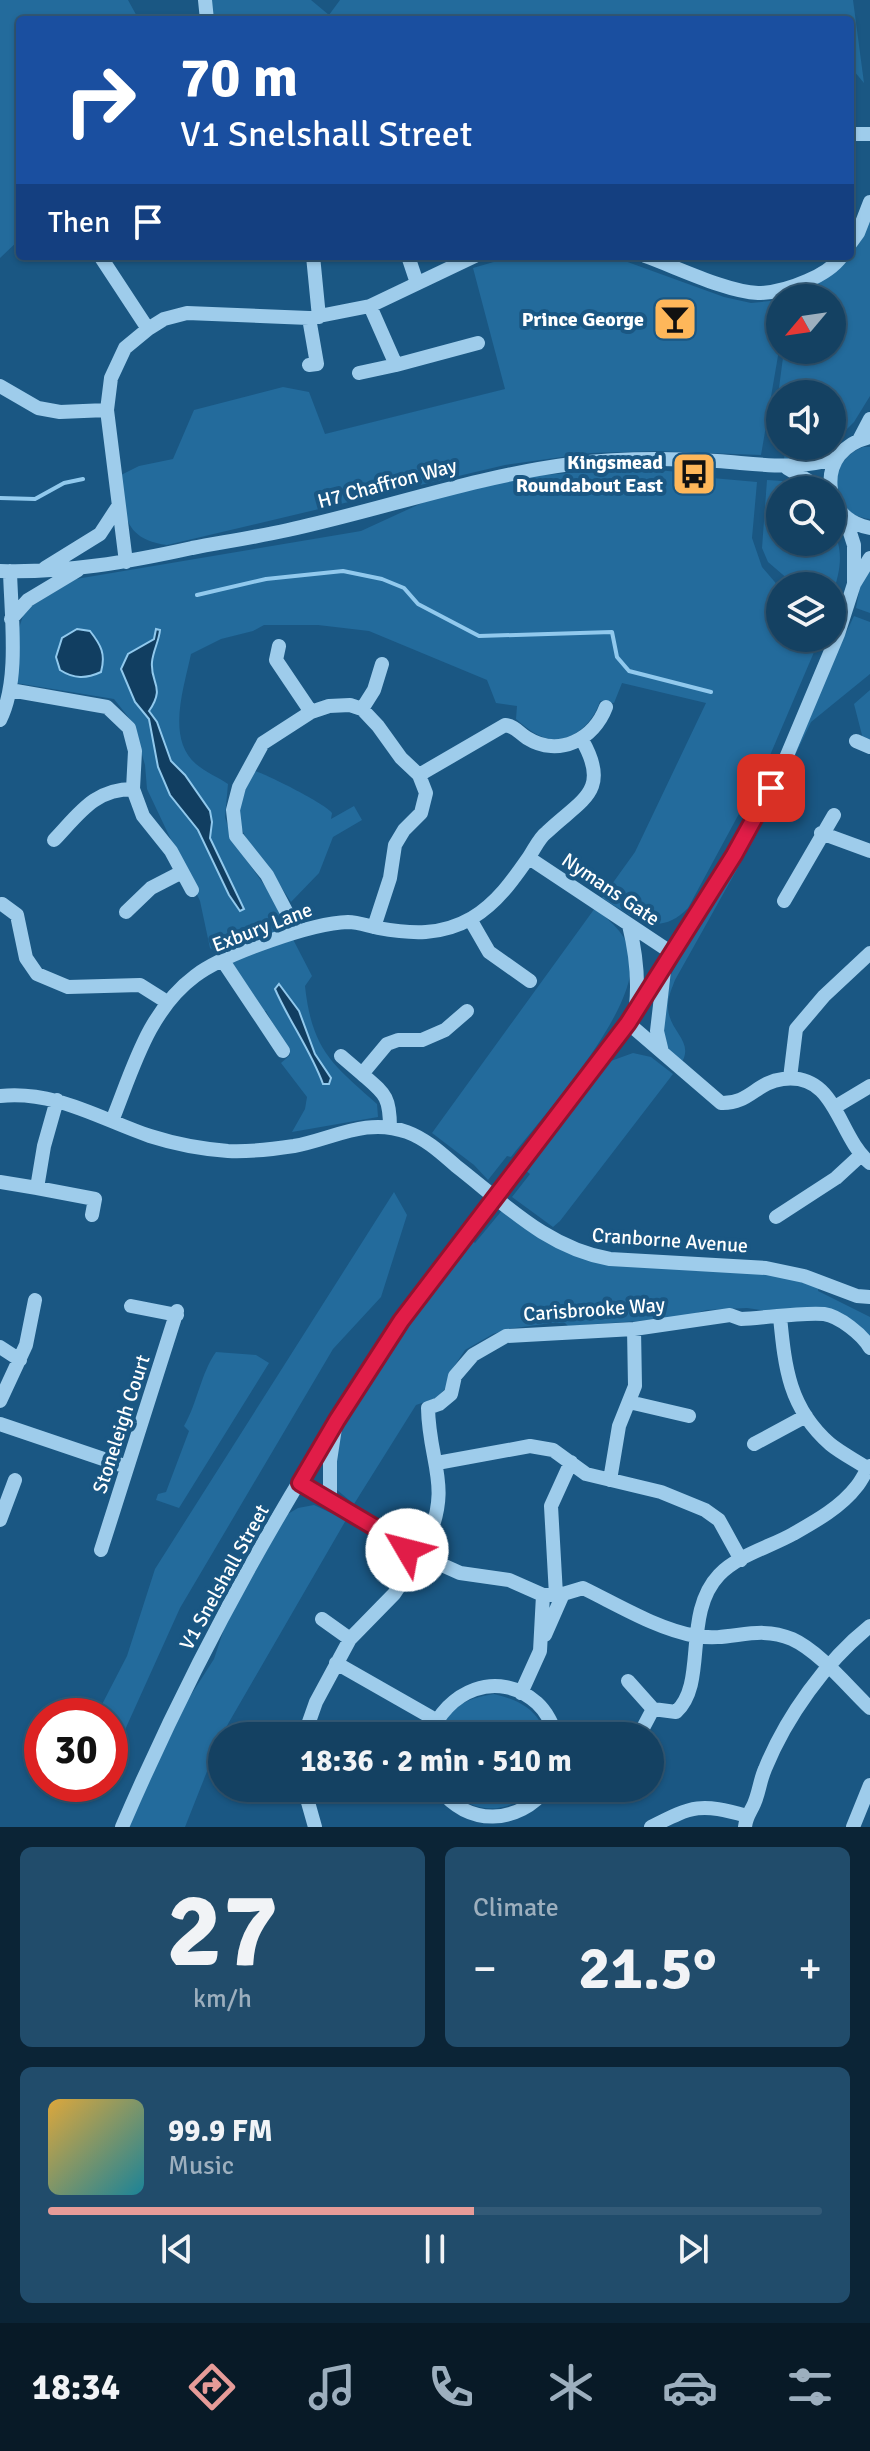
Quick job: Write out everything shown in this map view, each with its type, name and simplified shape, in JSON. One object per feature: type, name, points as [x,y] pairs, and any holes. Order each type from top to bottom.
[{"type":"street","points":[[854,238],[870,202]]},
{"type":"street","points":[[103,260],[148,329]]},
{"type":"street","points":[[309,365],[317,364],[313,260]]},
{"type":"street","points":[[409,260],[417,283]]},
{"type":"street","points":[[126,562],[107,410],[111,378],[125,348],[164,319],[187,313],[314,317],[370,306],[466,260]]},
{"type":"street","points":[[656,260],[734,288],[758,293],[787,289],[812,279],[839,260]]},
{"type":"street","points":[[370,306],[396,365]]},
{"type":"street","points":[[359,373],[478,343]]},
{"type":"street","points":[[0,386],[38,408],[60,412],[107,410]]},
{"type":"street","points":[[846,448],[864,438],[870,419]]},
{"type":"street","name":"H7 Chaffron Way","points":[[5,571],[126,562],[289,530],[501,475],[574,464],[643,460],[787,468],[830,460]]},
{"type":"street","name":"H7 Chaffron Way","points":[[787,468],[800,476]]},
{"type":"street","points":[[42,570],[100,534],[117,508]]},
{"type":"street","points":[[846,518],[858,526],[870,528]]},
{"type":"street","name":"V1 Snelshall Street","points":[[846,520],[854,545],[854,584]]},
{"type":"street","name":"V1 Snelshall Street","points":[[122,1827],[155,1750],[218,1625],[337,1420],[401,1321],[632,1017],[734,855],[783,765],[840,630],[854,584],[870,558]]},
{"type":"street","points":[[11,619],[28,600],[84,567]]},
{"type":"street","points":[[0,720],[6,709],[11,619],[5,571]]},
{"type":"street","points":[[279,646],[276,660],[311,712]]},
{"type":"street","points":[[362,709],[374,690],[382,664]]},
{"type":"street","points":[[7,684],[107,707],[129,728],[135,751],[133,789],[143,816],[171,851],[192,890]]},
{"type":"street","points":[[297,932],[267,875],[236,836],[233,810],[239,787],[263,743],[311,712],[339,705],[362,709],[401,758],[419,775],[426,793],[421,813],[404,830],[395,845],[390,878],[374,927]]},
{"type":"street","points":[[419,775],[505,725],[513,726],[529,739],[549,747],[566,746],[582,740],[602,718],[606,707]]},
{"type":"street","name":"Exbury Lane","points":[[112,1121],[150,1028],[167,1002],[197,975],[223,961],[323,924],[352,922],[412,934],[436,931],[470,919],[491,904],[529,858],[544,833],[583,802],[592,790],[595,771],[582,740]]},
{"type":"street","points":[[54,840],[95,799],[116,789],[133,789]]},
{"type":"street","points":[[784,901],[834,815]]},
{"type":"street","points":[[821,833],[870,851]]},
{"type":"street","name":"Nymans Gate","points":[[529,858],[629,925],[669,957]]},
{"type":"street","points":[[126,912],[151,888],[182,872]]},
{"type":"street","points":[[17,915],[27,903]]},
{"type":"street","points":[[2,904],[17,915],[26,958],[37,974],[68,987],[140,985],[167,1002]]},
{"type":"street","points":[[470,919],[489,952],[530,981]]},
{"type":"street","points":[[629,925],[639,978],[632,1017],[662,1052],[721,1103],[737,1104],[763,1085],[790,1078],[805,1081],[824,1092],[835,1107],[848,1138],[865,1159],[776,1217]]},
{"type":"street","points":[[790,1078],[796,1029],[824,996],[870,953]]},
{"type":"street","points":[[662,1052],[657,1031],[669,957]]},
{"type":"street","points":[[223,961],[283,1051]]},
{"type":"street","points":[[362,1074],[387,1044],[398,1040],[422,1040],[445,1030],[467,1011]]},
{"type":"street","points":[[341,1056],[384,1094],[390,1103],[390,1128]]},
{"type":"street","points":[[835,1107],[870,1086]]},
{"type":"street","name":"Cranborne Avenue","points":[[0,1096],[22,1093],[57,1100],[174,1142],[229,1151],[295,1146],[353,1129],[390,1128],[424,1140],[553,1241],[584,1254],[610,1259],[766,1268],[804,1276],[863,1296],[870,1307]]},
{"type":"street","points":[[37,1188],[44,1146],[57,1100]]},
{"type":"street","points":[[0,1182],[95,1199],[92,1215]]},
{"type":"street","points":[[0,1401],[26,1345],[35,1300]]},
{"type":"street","name":"Stoneleigh Court","points":[[101,1550],[177,1313],[131,1306]]},
{"type":"street","name":"Carisbrooke Way","points":[[427,1541],[439,1504],[437,1463],[428,1431],[428,1408],[451,1394],[455,1376],[473,1355],[506,1336],[634,1329],[730,1315],[741,1319],[826,1314],[840,1321],[867,1342],[870,1348]]},
{"type":"street","points":[[628,1681],[653,1709],[676,1712],[684,1705],[690,1692],[701,1604],[719,1576],[741,1560],[791,1535],[837,1506],[858,1486],[869,1467],[830,1444],[806,1416],[791,1391],[785,1368],[780,1317]]},
{"type":"street","points":[[610,1480],[619,1426],[635,1386],[634,1329]]},
{"type":"street","points":[[0,1347],[20,1360]]},
{"type":"street","points":[[629,1402],[689,1416]]},
{"type":"street","points":[[754,1444],[806,1416]]},
{"type":"street","points":[[330,1500],[330,1461],[337,1420]]},
{"type":"street","points":[[0,1424],[127,1467]]},
{"type":"street","points":[[437,1463],[530,1446],[553,1450],[586,1474],[661,1492],[705,1510],[719,1520],[741,1560]]},
{"type":"street","points":[[521,1693],[540,1651],[554,1595],[551,1506],[571,1462]]},
{"type":"street","points":[[0,1520],[15,1480]]},
{"type":"street","points":[[300,1483],[408,1547]]},
{"type":"street","points":[[414,1541],[427,1541],[432,1547],[431,1560],[421,1566],[414,1564],[408,1558],[408,1547],[414,1541]]},
{"type":"street","points":[[431,1560],[460,1573],[509,1580],[554,1595],[583,1588],[667,1627],[696,1636],[725,1637],[764,1631],[795,1640],[829,1667],[870,1708]]},
{"type":"street","points":[[309,1722],[316,1702],[350,1639],[394,1594],[414,1564]]},
{"type":"street","points":[[322,1619],[350,1639]]},
{"type":"street","points":[[651,1827],[688,1809],[711,1806],[746,1821],[765,1768],[796,1711],[829,1667],[870,1626]]},
{"type":"street","points":[[336,1663],[436,1720],[448,1704],[464,1693],[482,1687],[502,1687],[521,1693],[537,1703],[551,1722]]},
{"type":"street","points":[[646,1722],[653,1709]]},
{"type":"street","points":[[853,1827],[870,1785]]},
{"type":"street","points":[[308,1802],[315,1827]]},
{"type":"street","points":[[452,1802],[464,1811],[481,1816],[520,1820],[535,1802]]},
{"type":"shaded area","points":[[0,0],[128,0],[137,16],[16,16],[16,243],[0,258]]},
{"type":"shaded area","points":[[207,0],[311,0],[329,15],[340,0],[853,0],[864,83],[854,71],[854,16],[207,16]]},
{"type":"shaded area","points":[[870,218],[870,396],[846,430],[846,380],[780,380],[782,364],[846,364],[846,284],[804,284],[843,260],[854,260],[854,248]]},
{"type":"shaded area","points":[[500,260],[622,260],[724,297],[751,303],[766,301],[766,364],[777,364],[774,380],[766,380],[766,426],[761,455],[656,451],[591,453],[505,465],[167,545],[141,537],[128,522],[119,476],[139,466],[173,459],[194,410],[283,387],[309,392],[325,434],[505,389],[473,268]]},
{"type":"shaded area","points":[[863,447],[870,447],[870,519],[846,509],[846,476],[837,475],[851,454]]},
{"type":"shaded area","points":[[638,468],[757,482],[752,538],[766,572],[766,652],[814,652],[768,760],[688,908],[677,917],[655,924],[635,918],[602,898],[635,852],[706,703],[622,683],[614,703],[600,701],[591,719],[576,733],[557,739],[546,738],[516,719],[517,706],[496,703],[487,680],[369,631],[318,625],[264,625],[221,639],[191,654],[180,712],[182,741],[196,764],[228,784],[225,817],[232,840],[267,889],[312,976],[305,986],[308,1008],[319,1041],[336,1066],[377,1104],[378,1117],[292,1132],[305,1109],[307,1097],[281,1063],[290,1055],[266,1011],[261,1011],[223,949],[216,952],[210,948],[200,901],[147,789],[145,765],[133,723],[114,699],[16,683],[16,637],[25,610],[76,579],[361,531],[435,497],[529,476]]},
{"type":"shaded area","points":[[766,494],[766,556],[840,556],[838,572],[780,572],[768,562],[762,548]]},
{"type":"shaded area","points":[[870,561],[870,613],[856,608],[859,592],[855,590]]},
{"type":"shaded area","points":[[854,616],[870,622],[870,674],[811,722],[759,830],[675,980],[668,1005],[685,1049],[680,1065],[671,1056],[662,1037],[671,974],[734,864],[837,652],[846,652],[846,633]]},
{"type":"shaded area","points":[[77,629],[90,631],[100,645],[103,655],[101,672],[80,677],[60,670],[56,657],[62,638]]},
{"type":"shaded area","points":[[156,629],[160,630],[152,669],[157,690],[149,711],[157,722],[171,761],[185,775],[210,811],[210,838],[244,909],[240,911],[229,895],[198,830],[170,795],[158,767],[149,719],[135,702],[121,669],[128,654],[154,639]]},
{"type":"shaded area","points":[[870,690],[870,741],[863,739],[854,704]]},
{"type":"shaded area","points":[[255,771],[319,803],[332,813],[331,819],[354,806],[362,820],[333,837],[319,873],[291,902],[240,824],[241,801]]},
{"type":"shaded area","points":[[595,908],[619,931],[630,952],[628,983],[619,1008],[565,1091],[488,1180],[474,1165],[432,1133]]},
{"type":"shaded area","points":[[279,984],[299,1011],[315,1054],[331,1078],[329,1084],[323,1084],[275,989]]},
{"type":"shaded area","points":[[633,1053],[651,1057],[673,1074],[553,1227],[512,1197],[530,1174],[525,1170],[608,1062]]},
{"type":"shaded area","points":[[394,1192],[407,1215],[381,1297],[333,1349],[180,1608],[128,1723],[128,1698],[105,1698],[127,1656],[155,1569]]},
{"type":"shaded area","points":[[504,1208],[553,1245],[765,1272],[819,1287],[818,1291],[870,1317],[870,1340],[852,1323],[747,1308],[706,1310],[680,1318],[568,1326],[565,1323],[551,1323],[508,1329],[465,1350],[449,1374],[446,1388],[436,1398],[416,1405],[354,1504],[337,1490],[335,1455],[343,1425],[426,1298],[471,1240],[475,1243]]},
{"type":"shaded area","points":[[216,1352],[256,1355],[269,1363],[179,1508],[156,1500],[158,1494],[166,1492],[189,1431],[184,1426]]},
{"type":"shaded area","points":[[314,1505],[346,1520],[229,1722],[208,1722],[208,1769],[185,1827],[127,1827],[180,1712],[214,1659],[227,1620],[286,1515],[298,1508]]},
{"type":"shaded area","points":[[494,1694],[512,1699],[527,1708],[540,1722],[445,1722],[459,1706]]},
{"type":"shaded area","points":[[466,1802],[517,1802],[492,1808]]},
{"type":"waterway","points":[[0,498],[35,499],[64,483],[83,479]]},
{"type":"waterway","points":[[197,595],[266,579],[343,571],[382,579],[404,588],[418,604],[479,636],[612,632],[617,657],[629,671],[711,692]]},
{"type":"place","name":"Prince George","points":[[675,319]]},
{"type":"place","name":"Kingsmead Roundabout East","points":[[694,474]]},
{"type":"route","points":[[407,1550],[408,1547],[300,1483],[401,1321],[628,1023],[734,855],[771,788]]}]
